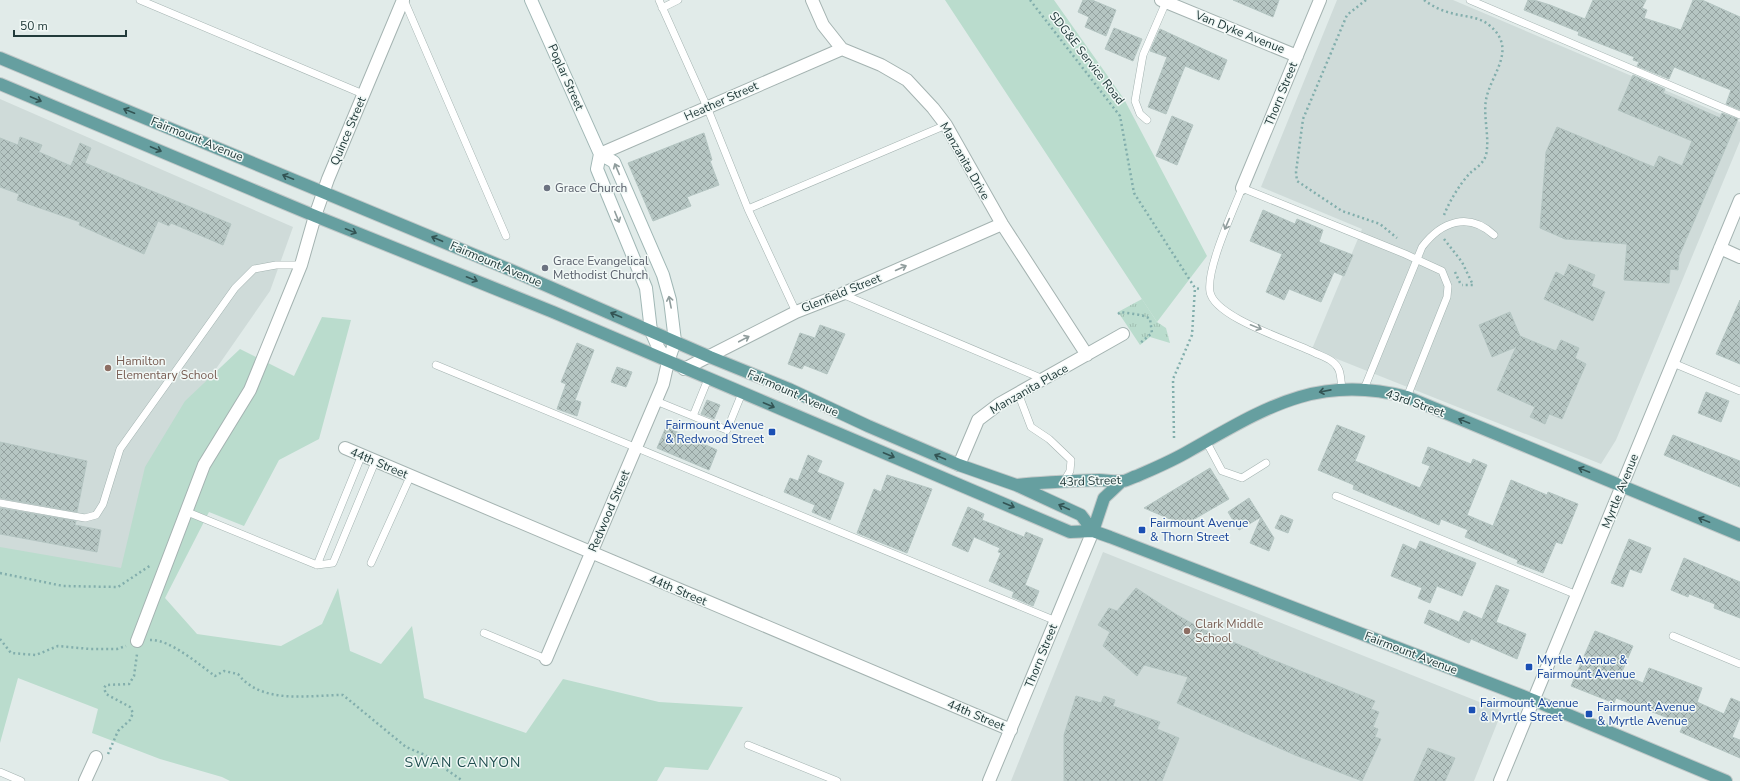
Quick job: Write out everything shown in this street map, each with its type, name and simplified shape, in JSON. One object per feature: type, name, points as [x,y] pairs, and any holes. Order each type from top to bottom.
[{"type":"main road","name":"Fairmount Avenue","points":[[0,58],[324,192],[710,357],[789,389],[868,426],[959,465],[1016,485],[1081,515],[1093,531]]},
{"type":"main road","name":"Fairmount Avenue","points":[[0,84],[315,216],[553,312],[1070,532],[1093,531],[1534,700],[1726,781]]},
{"type":"main road","name":"43rd Street","points":[[1016,485],[1064,480],[1122,481],[1166,464],[1257,413],[1290,399],[1342,388],[1364,389],[1385,391],[1407,397],[1740,535]]},
{"type":"main road","points":[[1093,531],[1104,498],[1122,481]]},
{"type":"street","name":"Quince Street","points":[[137,641],[204,465],[250,390],[301,266],[315,216],[324,192],[404,0]]},
{"type":"street","name":"Poplar Street","points":[[531,0],[600,154],[597,169],[646,288],[651,331],[658,347],[668,362]]},
{"type":"street","name":"Manzanita Drive","points":[[812,0],[823,25],[842,48],[882,65],[907,80],[933,108],[946,125],[1002,224],[1087,355]]},
{"type":"street","name":"Thorn Street","points":[[1242,188],[1320,0]]},
{"type":"street","name":"Van Dyke Avenue","points":[[1163,1],[1297,56]]},
{"type":"street","name":"Heather Street","points":[[600,154],[842,48]]},
{"type":"street","name":"Poplar Street","points":[[600,154],[614,162],[663,275],[670,300],[675,341],[668,362]]},
{"type":"street","name":"Myrtle Avenue","points":[[1500,781],[1740,200]]},
{"type":"street","name":"Glenfield Street","points":[[684,369],[796,312],[842,294],[1002,224]]},
{"type":"street","points":[[1720,248],[1740,257]]},
{"type":"street","name":"Manzanita Place","points":[[959,465],[978,420],[999,404],[1123,334]]},
{"type":"street","name":"Redwood Street","points":[[546,659],[663,384],[668,362]]},
{"type":"street","name":"44th Street","points":[[345,448],[362,457],[1011,730]]},
{"type":"street","name":"Thorn Street","points":[[990,781],[1093,531]]},
{"type":"street","points":[[85,781],[101,756]]},
{"type":"lane","points":[[140,0],[364,94]]},
{"type":"lane","points":[[404,0],[506,236]]},
{"type":"lane","points":[[658,0],[707,107],[748,208],[796,312]]},
{"type":"lane","points":[[662,8],[678,0]]},
{"type":"lane","points":[[1470,0],[1740,115]]},
{"type":"lane","points":[[1147,120],[1140,114],[1135,101],[1143,55],[1163,1]]},
{"type":"lane","points":[[748,208],[946,125]]},
{"type":"lane","points":[[1342,388],[1339,370],[1332,360],[1300,345],[1238,320],[1219,306],[1210,292],[1212,269],[1223,234],[1242,188],[1442,271],[1448,286],[1447,297],[1407,397]]},
{"type":"lane","points":[[1364,389],[1422,247],[1430,236],[1441,228],[1455,221],[1479,224],[1494,235]]},
{"type":"lane","points":[[0,503],[86,518],[96,514],[103,504],[120,449],[235,288],[254,269],[276,266],[301,266]]},
{"type":"lane","points":[[842,294],[1043,379]]},
{"type":"lane","points":[[1673,363],[1740,392]]},
{"type":"lane","points":[[436,365],[1056,621]]},
{"type":"lane","points":[[693,416],[708,379]]},
{"type":"lane","points":[[656,401],[727,430],[742,393]]},
{"type":"lane","points":[[1018,393],[1031,427],[1049,439],[1071,460],[1070,471],[1064,480]]},
{"type":"lane","points":[[1206,441],[1222,471],[1242,478],[1266,463]]},
{"type":"lane","points":[[317,566],[350,480],[362,457]]},
{"type":"lane","points":[[186,511],[317,566],[333,563],[375,462]]},
{"type":"lane","points":[[371,563],[410,477]]},
{"type":"lane","points":[[1336,496],[1576,596]]},
{"type":"lane","points":[[484,633],[546,659]]},
{"type":"lane","points":[[1673,636],[1740,664]]},
{"type":"lane","points":[[748,745],[837,781]]},
{"type":"lane","points":[[1,775],[21,781]]},
{"type":"path","name":"SDG&E Service Road","points":[[1030,0],[1120,116],[1134,193],[1195,288]]},
{"type":"path","points":[[1366,0],[1347,15],[1303,119],[1296,172],[1297,181],[1342,211],[1380,224],[1400,241]]},
{"type":"path","points":[[1424,0],[1450,13],[1476,18],[1488,24],[1496,32],[1502,44],[1502,62],[1486,100],[1486,155],[1480,166],[1470,173],[1455,195],[1442,221],[1441,228],[1446,243],[1462,262],[1473,285],[1461,285],[1457,274],[1450,267]]},
{"type":"path","points":[[1174,438],[1173,379],[1192,335],[1195,288],[1210,292]]},
{"type":"path","points":[[1118,314],[1121,312],[1135,315],[1144,314],[1150,318],[1152,333],[1139,344]]},
{"type":"path","points":[[0,573],[63,586],[118,587],[152,564]]},
{"type":"path","points":[[0,639],[11,653],[36,655],[58,646],[90,650],[117,649],[137,641],[155,640],[174,647],[215,676],[224,672],[238,674],[245,683],[262,692],[293,696],[343,695],[406,747],[425,755],[462,781]]},
{"type":"path","points":[[101,756],[118,731],[130,720],[133,713],[130,707],[106,694],[104,688],[106,685],[129,684],[134,676],[137,664],[137,641]]},
{"type":"shaded area","points":[[1337,0],[1453,0],[1740,122],[1740,141],[1616,440],[1601,464],[1312,349],[1362,229],[1261,187]]},
{"type":"shaded area","name":"Hamilton Elementary School","points":[[0,99],[293,227],[270,291],[163,445],[129,583],[0,556]]},
{"type":"shaded area","name":"Clark Middle School","points":[[1103,552],[1502,711],[1474,781],[1011,781]]},
{"type":"green space","points":[[945,0],[1054,0],[1124,99],[1207,256],[1157,322]]},
{"type":"green space","points":[[1142,299],[1157,322],[1166,328],[1170,343],[1150,337],[1140,345],[1118,312]]},
{"type":"green space","points":[[322,317],[351,320],[319,439],[279,460],[244,526],[209,512],[165,598],[197,634],[281,646],[322,624],[338,588],[350,651],[381,664],[412,626],[424,698],[526,733],[563,679],[659,702],[743,707],[708,770],[665,767],[657,781],[230,781],[222,777],[160,759],[92,733],[98,709],[18,678],[0,743],[0,547],[121,568],[145,467],[185,401],[240,349],[294,376]]},
{"type":"building","points":[[1083,0],[1092,0],[1116,10],[1106,36],[1085,27],[1089,17],[1078,12]]},
{"type":"building","points":[[1233,0],[1279,0],[1273,17]]},
{"type":"building","points":[[1528,0],[1534,0],[1550,5],[1585,19],[1593,0],[1646,0],[1642,8],[1647,10],[1644,18],[1681,30],[1693,0],[1702,0],[1740,17],[1740,110],[1726,104],[1731,90],[1674,67],[1669,79],[1637,66],[1639,62],[1633,60],[1634,57],[1578,35],[1579,32],[1524,10]]},
{"type":"building","points":[[1114,28],[1142,39],[1133,61],[1105,49]]},
{"type":"building","points":[[1160,29],[1227,60],[1219,80],[1185,66],[1166,114],[1148,107],[1167,57],[1150,51]]},
{"type":"building","points":[[1633,75],[1665,89],[1663,93],[1720,118],[1722,113],[1738,119],[1679,256],[1678,270],[1670,269],[1669,283],[1624,280],[1627,244],[1565,239],[1540,228],[1546,152],[1557,127],[1654,167],[1659,156],[1682,166],[1692,141],[1618,110]]},
{"type":"building","points":[[1172,116],[1193,125],[1177,165],[1156,156]]},
{"type":"building","points":[[704,133],[712,160],[710,161],[719,185],[687,197],[691,206],[653,221],[628,163]]},
{"type":"building","points":[[20,137],[42,145],[39,152],[71,166],[80,143],[91,148],[85,163],[231,224],[223,245],[171,223],[169,226],[158,221],[144,254],[79,225],[80,222],[17,200],[19,194],[0,187],[0,138],[18,145]]},
{"type":"building","points":[[1263,210],[1295,224],[1297,219],[1323,230],[1319,242],[1353,255],[1344,276],[1334,272],[1321,302],[1289,289],[1284,300],[1266,292],[1282,254],[1250,241]]},
{"type":"building","points":[[1569,264],[1595,275],[1591,286],[1605,292],[1593,321],[1544,299],[1556,272],[1564,276]]},
{"type":"building","points":[[1740,300],[1740,364],[1716,354]]},
{"type":"building","points":[[1510,312],[1520,336],[1556,351],[1561,340],[1579,348],[1575,358],[1586,364],[1562,419],[1549,414],[1545,424],[1530,417],[1535,407],[1497,390],[1516,347],[1492,357],[1479,325]]},
{"type":"building","points":[[820,325],[845,334],[827,374],[804,365],[802,369],[788,364],[800,333],[815,338]]},
{"type":"building","points":[[577,343],[594,350],[575,400],[581,402],[577,416],[557,409],[566,384],[561,382]]},
{"type":"building","points":[[617,367],[632,372],[626,387],[611,382]]},
{"type":"building","points":[[1706,392],[1729,401],[1721,422],[1698,413]]},
{"type":"building","points":[[707,400],[720,405],[714,419],[701,414]]},
{"type":"building","points":[[1337,425],[1365,436],[1355,461],[1420,488],[1430,466],[1422,463],[1428,447],[1471,464],[1473,459],[1487,465],[1467,515],[1493,526],[1511,480],[1547,495],[1548,492],[1578,504],[1562,544],[1556,542],[1543,573],[1517,563],[1518,560],[1465,537],[1468,530],[1441,519],[1439,525],[1353,489],[1354,485],[1318,470]]},
{"type":"building","points":[[666,427],[717,450],[709,470],[657,448]]},
{"type":"building","points":[[1673,435],[1740,461],[1740,487],[1664,455]]},
{"type":"building","points":[[0,442],[87,461],[77,512],[0,498]]},
{"type":"building","points":[[808,455],[822,461],[817,472],[844,483],[830,520],[812,512],[815,505],[784,492],[790,478],[798,481]]},
{"type":"building","points":[[1210,468],[1229,499],[1184,525],[1144,508]]},
{"type":"building","points":[[887,475],[932,489],[907,553],[857,533],[874,489],[881,492]]},
{"type":"building","points":[[1249,498],[1261,517],[1239,530],[1228,512]]},
{"type":"building","points":[[968,507],[984,514],[982,520],[1024,537],[1026,532],[1043,539],[1025,585],[1039,591],[1033,606],[1012,597],[1014,592],[989,581],[1001,553],[998,552],[1000,548],[974,537],[968,552],[952,545]]},
{"type":"building","points":[[0,508],[76,521],[75,525],[101,530],[97,552],[0,534]]},
{"type":"building","points":[[1281,515],[1293,520],[1288,533],[1275,528]]},
{"type":"building","points":[[1261,517],[1274,538],[1269,551],[1250,543]]},
{"type":"building","points":[[1629,539],[1651,548],[1641,573],[1630,569],[1623,587],[1611,583]]},
{"type":"building","points":[[1420,541],[1476,563],[1462,596],[1437,586],[1430,603],[1418,598],[1422,588],[1391,576],[1403,544],[1416,550]]},
{"type":"building","points":[[1684,558],[1740,582],[1740,618],[1714,608],[1715,604],[1689,594],[1688,597],[1671,590]]},
{"type":"building","points":[[1496,585],[1509,590],[1496,622],[1526,634],[1517,659],[1471,639],[1469,643],[1424,623],[1429,610],[1459,622],[1464,611],[1482,619]]},
{"type":"building","points":[[1136,588],[1177,615],[1202,629],[1259,653],[1258,654],[1375,701],[1371,709],[1379,712],[1373,727],[1378,729],[1375,737],[1381,739],[1362,781],[1295,755],[1177,703],[1188,677],[1144,665],[1137,676],[1103,646],[1110,632],[1098,625],[1109,608],[1117,611]]},
{"type":"building","points":[[1595,631],[1633,646],[1621,674],[1643,683],[1649,668],[1702,688],[1697,702],[1724,714],[1731,698],[1740,702],[1740,717],[1732,737],[1740,740],[1740,758],[1680,732],[1684,724],[1616,698],[1614,703],[1571,686]]},
{"type":"building","points":[[1076,696],[1101,703],[1104,696],[1115,700],[1113,706],[1160,722],[1157,729],[1179,738],[1162,781],[1064,781],[1064,735]]},
{"type":"building","points":[[1428,748],[1455,758],[1445,781],[1414,781]]},
{"type":"place","name":"Grace Church","points":[[547,188]]},
{"type":"place","name":"Grace Evangelical Methodist Church","points":[[545,268]]},
{"type":"place","name":"Hamilton Elementary School","points":[[108,368]]},
{"type":"place","name":"Fairmount Avenue & Redwood Street","points":[[772,432]]},
{"type":"place","name":"Fairmount Avenue & Thorn Street","points":[[1142,530]]},
{"type":"place","name":"Clark Middle School","points":[[1187,631]]},
{"type":"place","name":"Myrtle Avenue & Fairmount Avenue","points":[[1529,667]]},
{"type":"place","name":"Fairmount Avenue & Myrtle Street","points":[[1472,710]]},
{"type":"place","name":"Fairmount Avenue & Myrtle Avenue","points":[[1589,714]]},
{"type":"district","name":"SWAN CANYON","points":[[463,762]]}]
